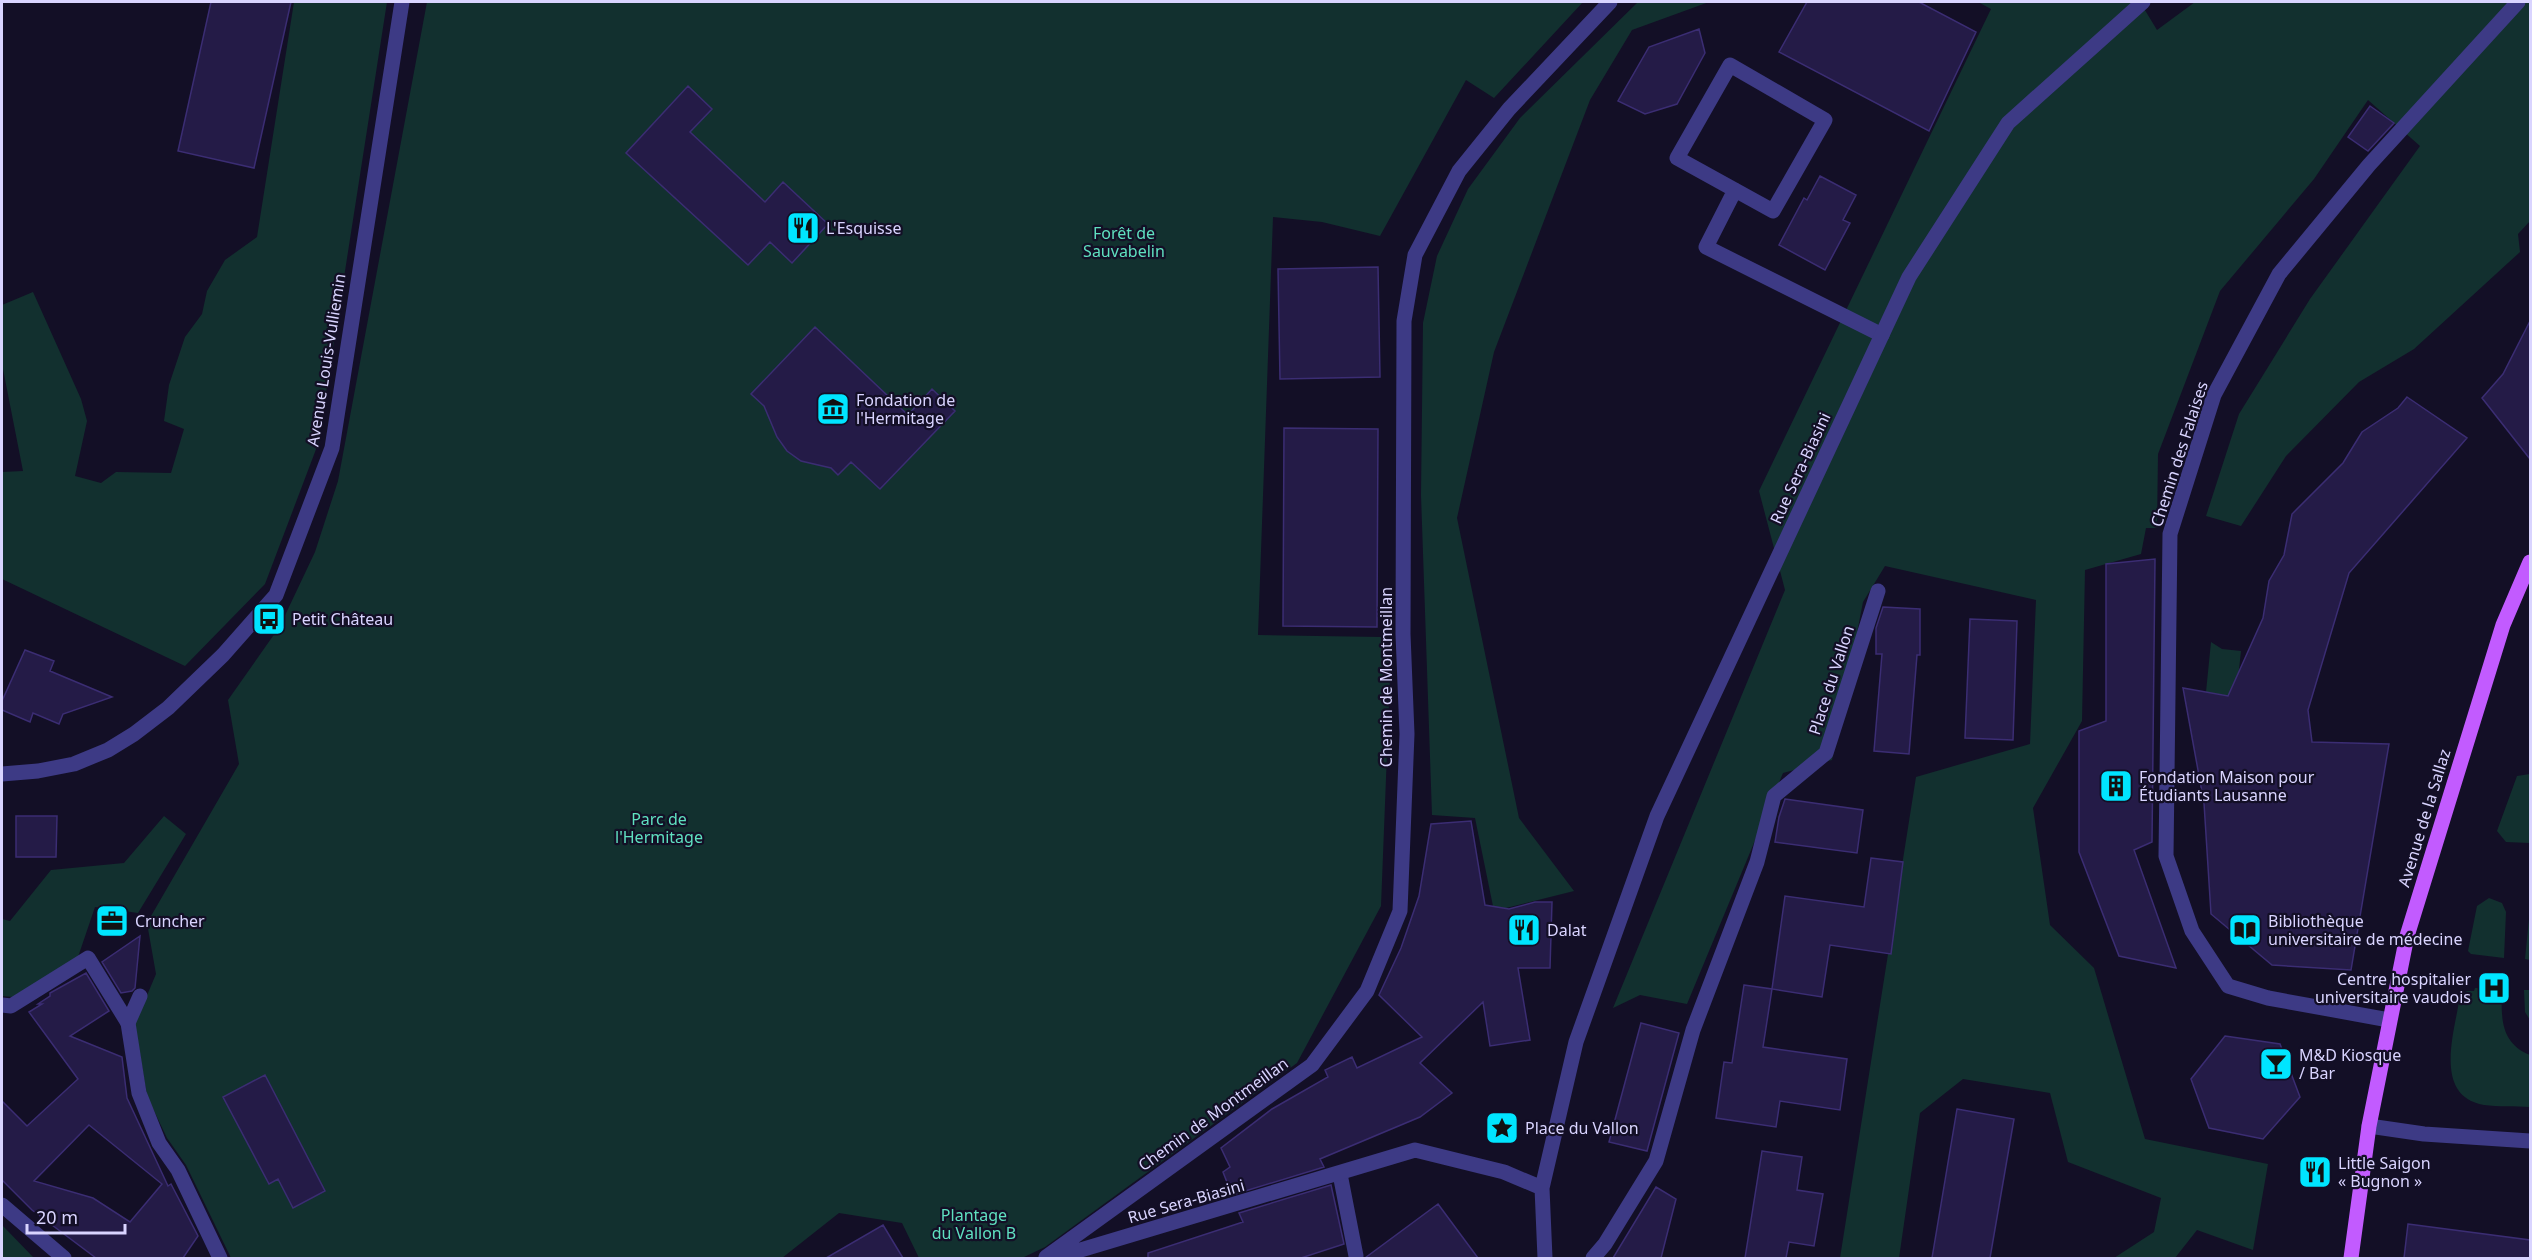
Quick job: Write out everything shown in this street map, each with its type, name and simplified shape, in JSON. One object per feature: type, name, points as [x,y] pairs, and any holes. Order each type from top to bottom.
[{"type":"main road","name":"Avenue de la Sallaz","points":[[2351,1258],[2369,1126],[2407,936],[2503,625],[2530,562]]},
{"type":"street","name":"Avenue Louis-Vulliemin","points":[[2,774],[38,771],[74,764],[108,750],[134,734],[168,708],[223,655],[276,595],[332,448],[402,2]]},
{"type":"street","name":"Chemin de Montmeillan","points":[[1044,1258],[1312,1065],[1366,991],[1400,911],[1407,734],[1403,634],[1404,321],[1415,255],[1459,171],[1509,109],[1610,2]]},
{"type":"street","name":"Rue Sera-Biasini","points":[[1542,1188],[1576,1042],[1657,816],[1909,277],[2008,123],[2143,2]]},
{"type":"street","name":"Chemin des Falaises","points":[[2389,1020],[2268,998],[2228,986],[2192,931],[2166,856],[2170,534],[2214,395],[2279,274],[2369,165],[2518,2]]},
{"type":"street","points":[[1730,66],[1825,120],[1773,211],[1735,190],[1677,158],[1730,66]]},
{"type":"street","points":[[1735,190],[1706,247],[1882,335]]},
{"type":"street","name":"Place du Vallon","points":[[1593,1258],[1605,1244],[1656,1161],[1693,1030],[1757,862],[1774,796],[1826,753],[1878,591]]},
{"type":"street","points":[[2,1005],[11,1006],[88,958],[128,1023],[139,1094],[159,1143],[178,1170],[220,1258]]},
{"type":"street","points":[[128,1023],[140,996]]},
{"type":"street","points":[[2369,1126],[2424,1134],[2530,1141]]},
{"type":"street","points":[[1356,1256],[1334,1176],[1415,1150],[1504,1172],[1542,1188],[1545,1258]]},
{"type":"street","name":"Rue Sera-Biasini","points":[[1054,1258],[1334,1176]]},
{"type":"street","points":[[2,1205],[64,1258]]},
{"type":"green space","points":[[294,2],[387,2],[318,444],[265,584],[185,666],[2,579],[2,472],[23,471],[2,364],[2,305],[33,292],[81,399],[87,421],[75,476],[101,483],[116,472],[171,473],[184,429],[164,421],[169,385],[185,337],[202,314],[207,291],[225,260],[257,237]]},
{"type":"green space","name":"Parc de l'Hermitage","points":[[427,2],[1583,2],[1494,98],[1466,80],[1380,236],[1322,222],[1273,217],[1258,635],[1381,637],[1391,650],[1381,906],[1297,1063],[1045,1247],[1022,1258],[919,1258],[902,1223],[839,1213],[782,1258],[231,1258],[186,1165],[167,1138],[147,1096],[135,1024],[156,974],[147,923],[239,764],[228,700],[280,626],[315,552],[338,481]]},
{"type":"green space","points":[[1638,2],[1709,2],[1632,30],[1590,100],[1494,352],[1457,518],[1519,818],[1574,891],[1494,911],[1475,818],[1432,815],[1421,495],[1423,323],[1437,256],[1468,189],[1520,118]]},
{"type":"green space","points":[[1978,2],[2140,2],[2157,30],[2195,2],[2530,2],[2530,221],[2518,234],[2520,252],[2414,349],[2359,382],[2286,456],[2241,526],[2206,516],[2239,414],[2310,299],[2420,146],[2368,100],[2314,179],[2220,291],[2158,454],[2157,528],[2146,528],[2141,554],[2085,570],[2082,721],[2033,808],[2050,925],[2094,968],[2145,1139],[2268,1164],[2253,1250],[2197,1230],[2175,1258],[2114,1258],[2154,1232],[2161,1198],[2068,1162],[2050,1093],[1963,1079],[1920,1113],[1899,1258],[1840,1258],[1916,777],[2030,744],[2036,600],[1885,566],[1863,602],[1832,760],[1783,773],[1687,1004],[1640,995],[1613,1008],[1785,590],[1759,491],[1991,9]]},
{"type":"green space","points":[[2211,642],[2222,649],[2241,651],[2236,697],[2206,692]]},
{"type":"green space","points":[[2530,774],[2530,843],[2506,842],[2497,831],[2517,776]]},
{"type":"green space","points":[[164,816],[186,834],[138,913],[95,907],[78,957],[13,997],[2,996],[2,919],[10,921],[51,870],[124,863]]},
{"type":"green space","points":[[2489,898],[2502,903],[2506,912],[2504,958],[2471,954],[2468,951],[2477,906]]},
{"type":"green space","points":[[2530,909],[2530,960],[2525,959]]},
{"type":"green space","points":[[2475,988],[2502,989],[2504,1028],[2513,1044],[2530,1055],[2530,1107],[2484,1105],[2468,1099],[2457,1089],[2452,1075],[2451,1059],[2460,995],[2467,991],[2474,991]]},
{"type":"green space","points":[[2524,990],[2530,990],[2530,1020],[2525,1012]]},
{"type":"green space","points":[[2,1225],[34,1258],[2,1258]]},
{"type":"building","points":[[211,2],[291,2],[254,168],[178,151]]},
{"type":"building","points":[[1807,2],[1919,2],[1976,32],[1929,131],[1779,52]]},
{"type":"building","points":[[1699,29],[1705,53],[1677,104],[1645,114],[1618,101],[1649,47]]},
{"type":"building","points":[[688,86],[712,109],[690,132],[765,202],[783,182],[828,224],[792,263],[770,242],[748,265],[626,153]]},
{"type":"building","points":[[2370,106],[2394,123],[2368,151],[2348,137]]},
{"type":"building","points":[[1820,176],[1856,195],[1843,220],[1850,223],[1825,270],[1779,245],[1804,198],[1807,200]]},
{"type":"building","points":[[1378,267],[1380,377],[1280,379],[1278,269]]},
{"type":"building","points":[[2530,321],[2530,459],[2482,398],[2503,374]]},
{"type":"building","name":"Fondation de l'Hermitage","points":[[815,327],[908,415],[932,389],[955,411],[880,489],[851,462],[838,475],[831,468],[801,461],[787,451],[777,437],[764,406],[751,394]]},
{"type":"building","points":[[2407,397],[2467,438],[2349,573],[2308,710],[2312,742],[2389,744],[2351,970],[2272,965],[2211,914],[2204,803],[2183,688],[2228,696],[2263,618],[2269,581],[2284,555],[2292,514],[2343,463],[2362,432],[2398,408]]},
{"type":"building","points":[[1284,428],[1378,429],[1377,627],[1283,626]]},
{"type":"building","name":"Fondation Maison pour Étudiants Lausanne","points":[[2155,559],[2152,842],[2134,850],[2176,968],[2119,956],[2079,852],[2079,731],[2106,721],[2106,564]]},
{"type":"building","points":[[1883,607],[1920,609],[1920,655],[1917,655],[1909,754],[1874,751],[1882,654],[1876,654],[1876,628]]},
{"type":"building","points":[[1970,619],[2017,621],[2013,740],[1965,738]]},
{"type":"building","points":[[25,650],[54,661],[50,671],[112,697],[63,714],[59,724],[33,713],[30,722],[2,710],[2,701]]},
{"type":"building","points":[[1785,799],[1863,810],[1857,853],[1775,842]]},
{"type":"building","points":[[16,816],[57,816],[56,857],[16,857]]},
{"type":"building","points":[[1471,821],[1485,905],[1509,909],[1535,902],[1552,902],[1550,968],[1518,968],[1530,1040],[1490,1046],[1483,1002],[1420,1063],[1452,1093],[1420,1117],[1320,1159],[1324,1167],[1232,1195],[1223,1172],[1230,1167],[1221,1148],[1272,1109],[1328,1077],[1325,1070],[1352,1057],[1357,1068],[1422,1037],[1379,995],[1401,948],[1419,896],[1431,824]]},
{"type":"building","points":[[1871,858],[1903,862],[1891,954],[1830,945],[1822,997],[1772,989],[1785,896],[1864,907]]},
{"type":"building","points":[[140,936],[135,988],[132,991],[121,993],[102,962]]},
{"type":"building","points":[[86,973],[109,1011],[70,1036],[122,1057],[127,1098],[168,1186],[171,1184],[198,1236],[183,1258],[96,1258],[32,1210],[2,1180],[2,1101],[27,1126],[78,1079],[29,1012],[42,1004],[38,1004],[50,996],[50,993]],"holes":[[[89,1125],[162,1184],[130,1222],[93,1198],[34,1181]]]},
{"type":"building","points":[[1744,985],[1772,989],[1763,1047],[1847,1059],[1840,1110],[1780,1101],[1776,1127],[1716,1118],[1724,1062],[1732,1063]]},
{"type":"building","points":[[1641,1023],[1679,1033],[1647,1151],[1609,1142]]},
{"type":"building","points":[[2225,1036],[2280,1044],[2300,1097],[2263,1139],[2209,1128],[2191,1079]]},
{"type":"building","points":[[265,1075],[325,1191],[293,1208],[278,1179],[269,1184],[223,1097]]},
{"type":"building","points":[[1957,1109],[2014,1119],[1990,1258],[1932,1258]]},
{"type":"building","points":[[1762,1151],[1802,1157],[1797,1190],[1823,1194],[1814,1246],[1789,1242],[1786,1258],[1745,1258]]},
{"type":"building","points":[[1331,1185],[1344,1244],[1301,1258],[1148,1258],[1148,1253],[1243,1222],[1239,1213]]},
{"type":"building","points":[[1656,1187],[1676,1199],[1661,1258],[1613,1258]]},
{"type":"building","points":[[1438,1204],[1478,1258],[1365,1258]]},
{"type":"building","points":[[2408,1224],[2530,1240],[2530,1258],[2404,1258]]},
{"type":"building","points":[[883,1225],[903,1258],[826,1258]]},
{"type":"place","name":"L'Esquisse","points":[[803,228]]},
{"type":"place","name":"Fondation de l'Hermitage","points":[[833,409]]},
{"type":"place","name":"Petit Château","points":[[269,619]]},
{"type":"place","name":"Fondation Maison pour Étudiants Lausanne","points":[[2116,786]]},
{"type":"place","name":"Cruncher","points":[[112,921]]},
{"type":"place","name":"Dalat","points":[[1524,930]]},
{"type":"place","name":"Bibliothèque universitaire de médecine","points":[[2245,930]]},
{"type":"place","name":"Centre hospitalier universitaire vaudois","points":[[2494,988]]},
{"type":"place","name":"M&D Kiosque / Bar","points":[[2276,1064]]},
{"type":"place","name":"Place du Vallon","points":[[1502,1128]]},
{"type":"place","name":"Little Saigon « Bugnon »","points":[[2315,1172]]},
{"type":"park label","name":"Forêt de Sauvabelin","points":[[1124,242]]},
{"type":"park label","name":"Plantage du Vallon B","points":[[974,1224]]}]
